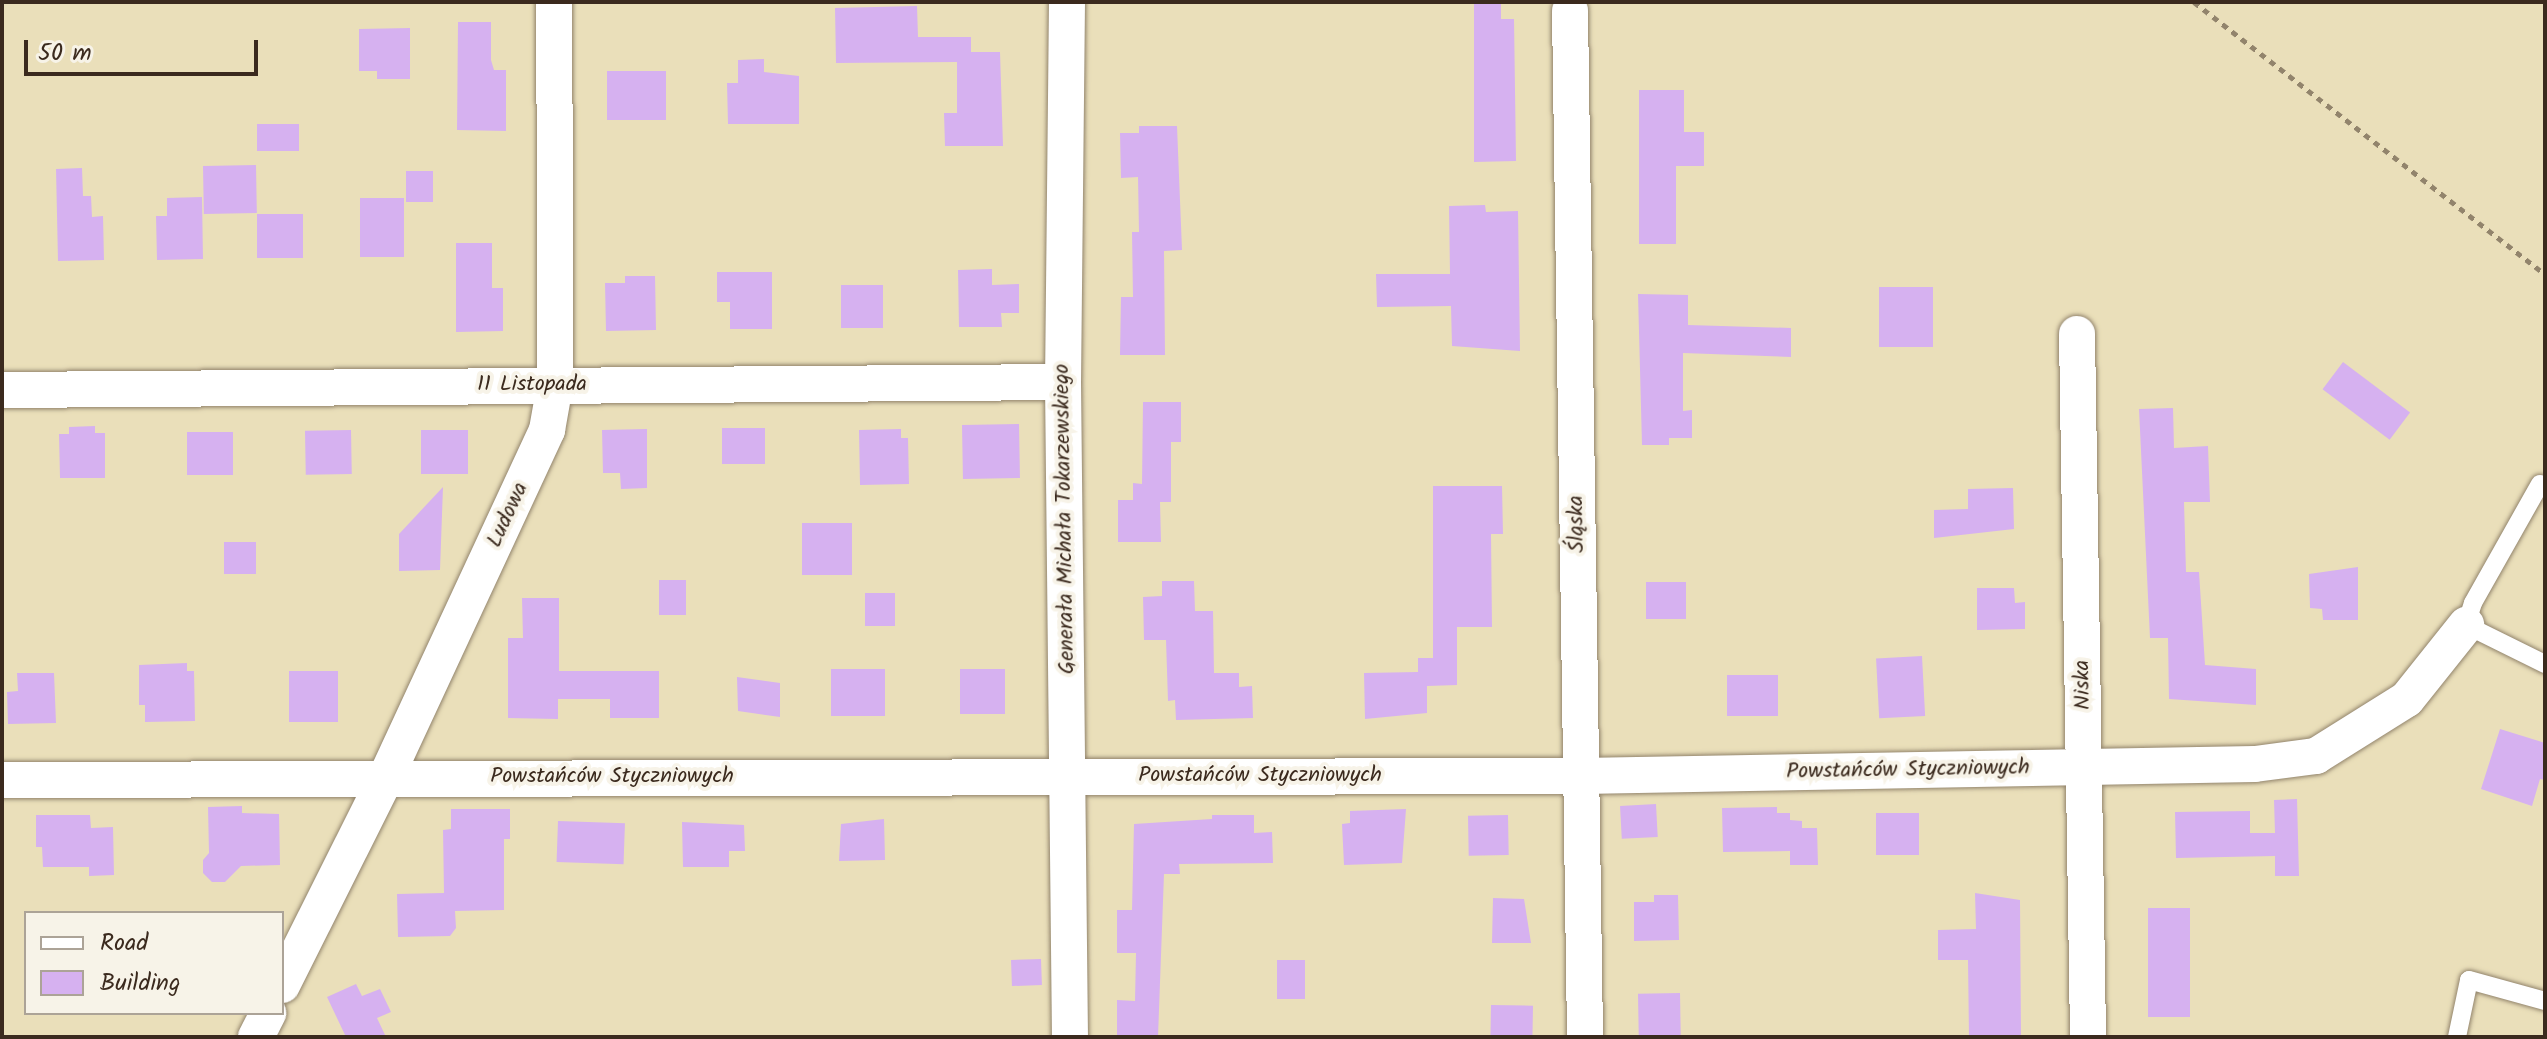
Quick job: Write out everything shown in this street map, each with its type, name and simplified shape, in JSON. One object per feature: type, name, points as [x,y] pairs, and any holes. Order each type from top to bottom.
[{"type":"street","name":"Ludowa","points":[[284,981],[386,777],[547,430],[555,385],[554,2]]},
{"type":"street","name":"Generała Michała Tokarzewskiego","points":[[1067,2],[1063,382],[1070,1037]]},
{"type":"street","name":"Śląska","points":[[1570,11],[1585,1037]]},
{"type":"street","name":"Niska","points":[[2077,334],[2088,1037]]},
{"type":"street","name":"11 Listopada","points":[[2,390],[1063,382]]},
{"type":"street","name":"Powstańców Styczniowych","points":[[2,780],[1581,776],[2255,764],[2316,756],[2407,699],[2466,625]]},
{"type":"street","points":[[256,1037],[267,1015]]},
{"type":"lane","points":[[2540,484],[2473,603],[2466,625],[2545,664]]},
{"type":"lane","points":[[2457,1037],[2469,980],[2545,1001]]},
{"type":"path","points":[[2194,2],[2545,274]]},
{"type":"building","points":[[1474,2],[1501,2],[1501,19],[1514,19],[1516,161],[1474,162]]},
{"type":"building","points":[[917,6],[918,37],[971,37],[971,52],[1000,52],[1003,146],[945,146],[944,113],[957,113],[957,62],[836,63],[835,8]]},
{"type":"building","points":[[458,22],[491,22],[494,70],[506,70],[506,131],[457,130]]},
{"type":"building","points":[[410,28],[410,79],[377,79],[377,71],[359,71],[359,29]]},
{"type":"building","points":[[764,59],[764,72],[799,76],[799,124],[728,124],[727,83],[738,83],[738,60]]},
{"type":"building","points":[[607,71],[666,71],[666,120],[607,120]]},
{"type":"building","points":[[1639,90],[1684,90],[1684,132],[1704,132],[1704,166],[1676,166],[1676,244],[1639,244]]},
{"type":"building","points":[[257,124],[299,124],[299,151],[257,151]]},
{"type":"building","points":[[1139,126],[1177,126],[1182,250],[1164,251],[1165,355],[1120,355],[1121,297],[1133,297],[1132,232],[1139,232],[1138,177],[1121,178],[1120,133],[1139,133]]},
{"type":"building","points":[[256,165],[257,213],[204,214],[203,166]]},
{"type":"building","points":[[82,168],[83,196],[91,196],[92,217],[103,216],[104,260],[58,261],[56,169]]},
{"type":"building","points":[[406,171],[433,171],[433,202],[406,202]]},
{"type":"building","points":[[202,197],[203,259],[157,260],[156,216],[167,216],[167,198]]},
{"type":"building","points":[[360,198],[404,198],[404,257],[360,257]]},
{"type":"building","points":[[1485,205],[1486,212],[1518,211],[1520,351],[1452,346],[1451,306],[1377,307],[1376,274],[1450,274],[1449,206]]},
{"type":"building","points":[[257,214],[303,214],[303,258],[257,258]]},
{"type":"building","points":[[456,243],[492,243],[492,288],[503,288],[503,331],[456,332]]},
{"type":"building","points":[[992,269],[992,285],[1019,284],[1019,313],[1001,313],[1002,327],[959,327],[958,270]]},
{"type":"building","points":[[717,272],[772,272],[772,329],[730,329],[730,302],[717,302]]},
{"type":"building","points":[[625,276],[655,276],[656,330],[606,331],[605,283],[625,283]]},
{"type":"building","points":[[841,285],[883,285],[883,328],[841,328]]},
{"type":"building","points":[[1879,287],[1933,287],[1933,347],[1879,347]]},
{"type":"building","points":[[1638,294],[1688,295],[1688,325],[1791,328],[1791,357],[1683,353],[1683,411],[1692,410],[1692,438],[1669,438],[1669,445],[1642,445]]},
{"type":"building","points":[[2343,362],[2410,413],[2390,440],[2323,389]]},
{"type":"building","points":[[1143,402],[1181,402],[1181,442],[1171,442],[1171,502],[1160,502],[1161,542],[1118,542],[1118,500],[1133,500],[1133,483],[1142,484]]},
{"type":"building","points":[[2173,408],[2174,448],[2208,446],[2210,502],[2184,502],[2186,572],[2199,572],[2205,665],[2256,669],[2256,705],[2169,699],[2168,638],[2150,638],[2139,409]]},
{"type":"building","points":[[1019,424],[1020,478],[963,479],[962,425]]},
{"type":"building","points":[[95,426],[95,433],[105,433],[105,478],[60,478],[59,434],[69,434],[69,427]]},
{"type":"building","points":[[722,428],[765,428],[765,464],[722,464]]},
{"type":"building","points":[[647,429],[647,488],[621,489],[620,473],[603,473],[602,430]]},
{"type":"building","points":[[901,429],[901,438],[908,438],[909,484],[860,485],[859,430]]},
{"type":"building","points":[[351,430],[352,474],[306,475],[305,431]]},
{"type":"building","points":[[421,430],[468,430],[468,474],[421,474]]},
{"type":"building","points":[[187,432],[233,432],[233,475],[187,475]]},
{"type":"building","points":[[1433,486],[1502,486],[1503,534],[1491,534],[1492,627],[1457,627],[1457,685],[1427,686],[1427,713],[1365,719],[1364,673],[1418,672],[1418,658],[1433,658]]},
{"type":"building","points":[[443,487],[440,570],[399,571],[399,534]]},
{"type":"building","points":[[2013,488],[2014,529],[1934,538],[1934,510],[1968,509],[1968,489]]},
{"type":"building","points":[[802,523],[852,523],[852,575],[802,575]]},
{"type":"building","points":[[224,542],[256,542],[256,574],[224,574]]},
{"type":"building","points":[[2358,567],[2358,620],[2323,620],[2322,609],[2310,608],[2309,574]]},
{"type":"building","points":[[659,580],[686,580],[686,615],[659,615]]},
{"type":"building","points":[[1162,581],[1194,581],[1195,611],[1213,611],[1214,673],[1239,673],[1239,687],[1252,686],[1253,718],[1176,720],[1175,700],[1168,701],[1166,640],[1144,640],[1143,597],[1162,596]]},
{"type":"building","points":[[1646,582],[1686,582],[1686,619],[1646,619]]},
{"type":"building","points":[[1977,588],[2014,588],[2015,603],[2025,602],[2025,629],[1977,630]]},
{"type":"building","points":[[865,593],[895,593],[895,626],[865,626]]},
{"type":"building","points":[[522,598],[559,598],[559,671],[659,671],[659,718],[610,718],[610,699],[558,699],[558,719],[508,718],[508,638],[523,638]]},
{"type":"building","points":[[1922,656],[1925,716],[1879,718],[1876,658]]},
{"type":"building","points":[[187,663],[187,671],[194,671],[195,721],[145,722],[145,705],[139,705],[139,665]]},
{"type":"building","points":[[831,669],[885,669],[885,716],[831,716]]},
{"type":"building","points":[[960,669],[1005,669],[1005,714],[960,714]]},
{"type":"building","points":[[289,671],[338,671],[338,722],[289,722]]},
{"type":"building","points":[[17,673],[54,673],[56,723],[8,724],[7,692],[18,691]]},
{"type":"building","points":[[1727,675],[1778,675],[1778,716],[1727,716]]},
{"type":"building","points":[[737,677],[780,683],[780,717],[738,711]]},
{"type":"building","points":[[2500,729],[2545,743],[2545,780],[2540,779],[2532,806],[2481,789]]},
{"type":"building","points":[[2297,799],[2299,876],[2275,876],[2275,856],[2176,858],[2175,812],[2250,811],[2250,833],[2275,833],[2274,800]]},
{"type":"building","points":[[1656,804],[1658,837],[1622,839],[1620,806]]},
{"type":"building","points":[[242,806],[242,813],[279,814],[280,865],[241,866],[225,882],[212,882],[203,873],[203,860],[209,853],[208,807]]},
{"type":"building","points":[[1777,807],[1777,813],[1790,813],[1790,820],[1802,821],[1802,828],[1817,828],[1818,865],[1790,865],[1790,851],[1723,852],[1722,808]]},
{"type":"building","points":[[451,809],[510,809],[510,839],[504,839],[504,910],[455,911],[456,928],[450,936],[398,937],[397,894],[444,893],[443,830],[451,829]]},
{"type":"building","points":[[1406,809],[1402,863],[1344,865],[1342,824],[1350,823],[1350,811]]},
{"type":"building","points":[[1876,813],[1919,813],[1919,855],[1876,855]]},
{"type":"building","points":[[36,815],[90,815],[91,828],[113,827],[114,875],[89,876],[89,867],[43,867],[42,847],[36,847]]},
{"type":"building","points":[[1212,815],[1254,815],[1254,833],[1272,832],[1273,863],[1179,864],[1180,874],[1164,874],[1158,1037],[1117,1037],[1117,1000],[1135,1001],[1136,953],[1117,953],[1117,910],[1132,910],[1134,824],[1212,819]]},
{"type":"building","points":[[1508,815],[1509,855],[1469,856],[1468,816]]},
{"type":"building","points":[[884,819],[885,860],[839,861],[841,824]]},
{"type":"building","points":[[558,821],[625,823],[624,864],[557,862]]},
{"type":"building","points":[[682,822],[744,825],[745,851],[729,851],[729,867],[683,867]]},
{"type":"building","points":[[1975,893],[2020,900],[2021,1037],[1969,1037],[1968,960],[1938,960],[1938,930],[1976,929]]},
{"type":"building","points":[[1654,895],[1678,895],[1679,940],[1634,941],[1634,902],[1654,902]]},
{"type":"building","points":[[1493,898],[1524,899],[1531,943],[1492,943]]},
{"type":"building","points":[[2148,908],[2190,908],[2190,1017],[2148,1017]]},
{"type":"building","points":[[1041,959],[1042,985],[1012,986],[1011,960]]},
{"type":"building","points":[[1277,960],[1305,960],[1305,999],[1277,999]]},
{"type":"building","points":[[356,984],[362,996],[380,989],[391,1012],[377,1018],[386,1037],[346,1037],[327,997]]},
{"type":"building","points":[[1680,993],[1681,1035],[1639,1036],[1638,994]]},
{"type":"building","points":[[1491,1005],[1533,1006],[1532,1037],[1490,1037]]}]
